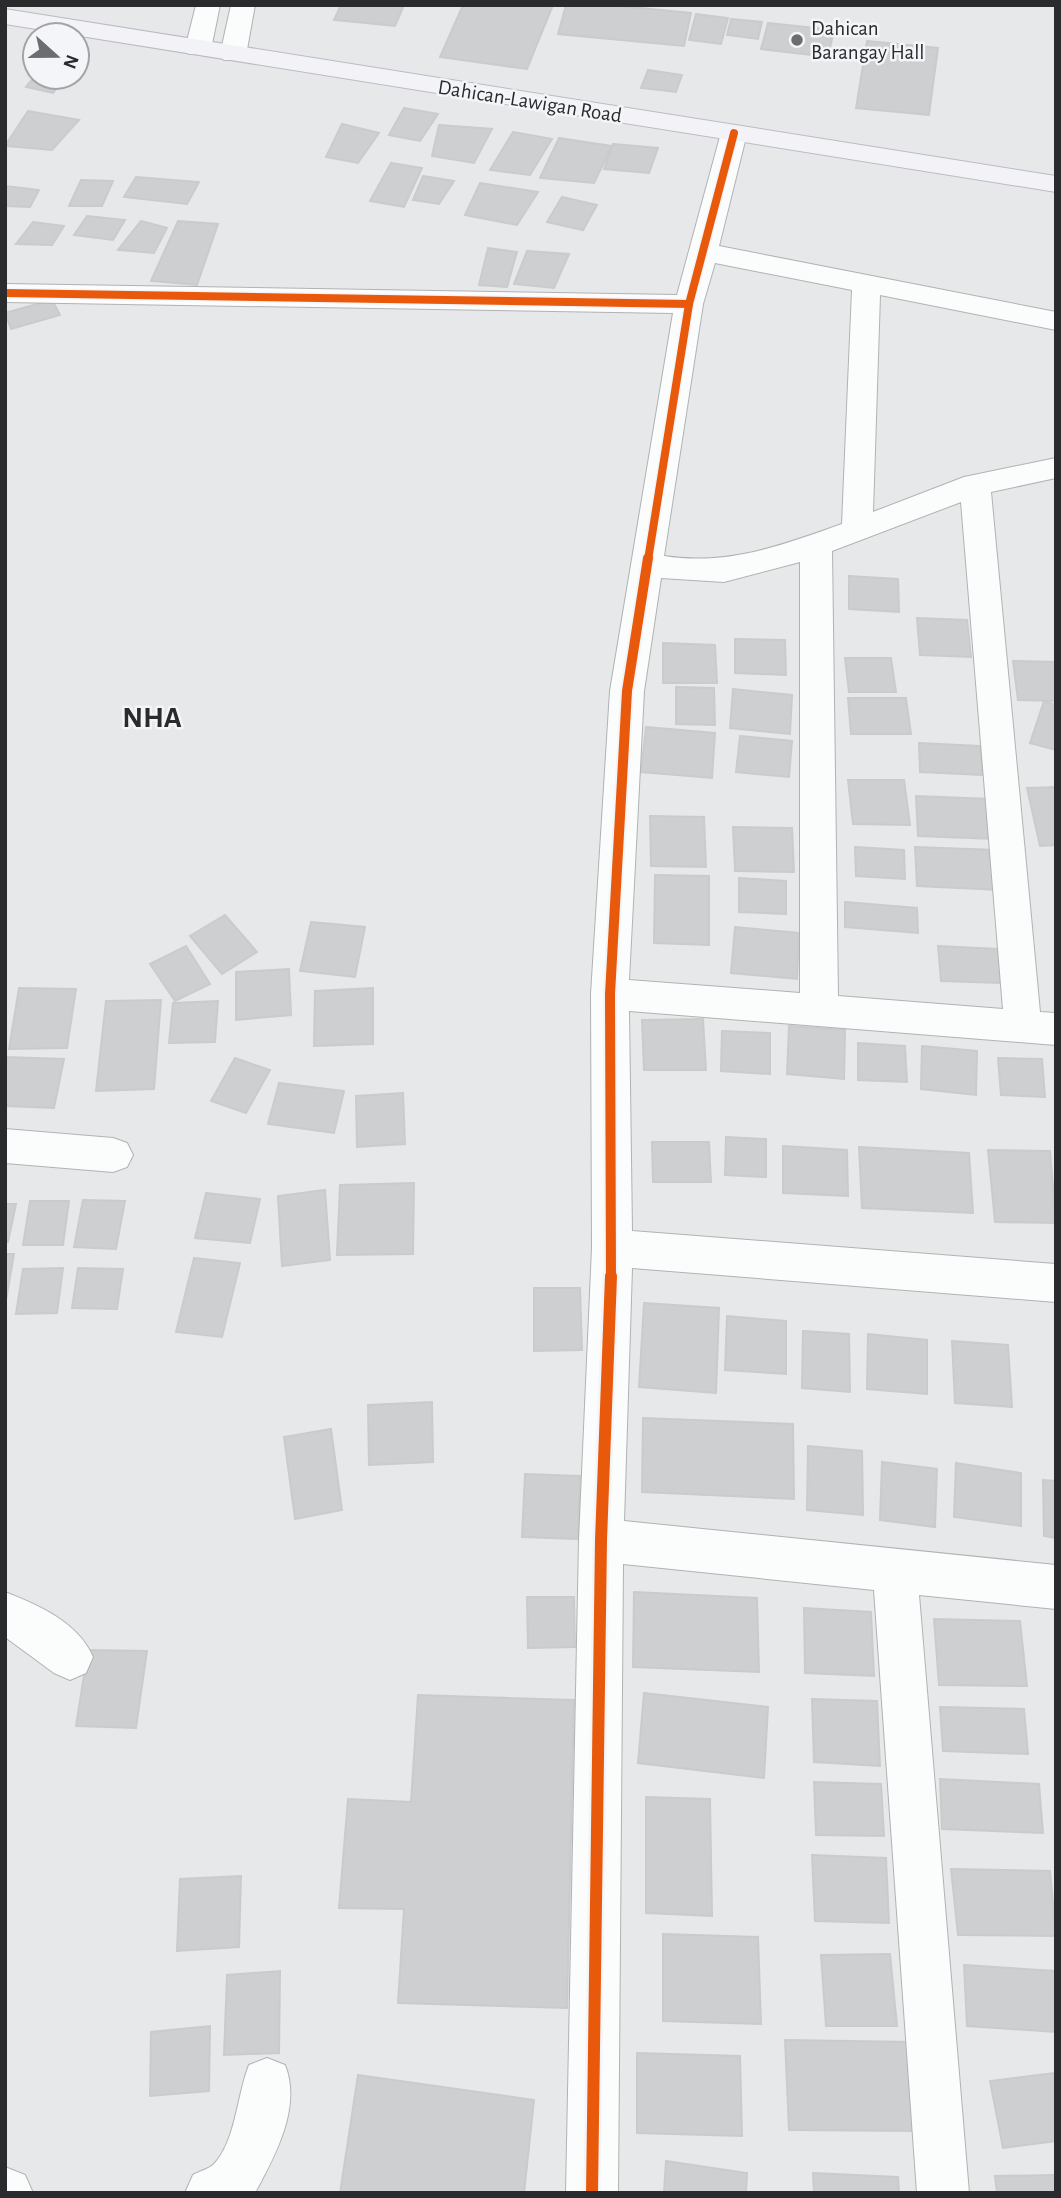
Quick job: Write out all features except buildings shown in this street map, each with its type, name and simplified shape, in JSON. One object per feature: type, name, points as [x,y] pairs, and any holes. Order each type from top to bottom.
[{"type":"main road","name":"Dahican-Lawigan Road","points":[[5,16],[233,55],[1056,184]]},
{"type":"street","points":[[198,49],[208,5]]},
{"type":"street","points":[[233,55],[243,5]]},
{"type":"street","points":[[592,2193],[601,1540],[612,1248],[610,994],[627,691],[689,304],[705,252],[734,133]]},
{"type":"street","points":[[705,252],[1056,321]]},
{"type":"street","points":[[857,530],[866,284]]},
{"type":"street","points":[[5,293],[689,304]]},
{"type":"street","points":[[646,565],[716,571],[752,565],[816,546],[975,484],[1021,472],[1056,468]]},
{"type":"street","points":[[610,994],[1040,1028],[975,484]]},
{"type":"street","points":[[816,546],[819,1009]]},
{"type":"street","points":[[5,1146],[113,1155]]},
{"type":"street","points":[[612,1248],[1056,1283]]},
{"type":"street","points":[[601,1540],[1056,1587]]},
{"type":"street","points":[[895,1572],[943,2193]]},
{"type":"street","points":[[5,1614],[32,1626],[70,1657]]},
{"type":"street","points":[[211,2193],[231,2184],[256,2138],[267,2083]]},
{"type":"cycle path","points":[[592,2193],[601,1540],[612,1248],[610,994],[627,691],[689,304],[728,165],[734,133]]},
{"type":"cycle path","points":[[5,293],[689,304]]},
{"type":"place","name":"Dahican Barangay Hall","points":[[797,40]]},
{"type":"district","name":"NHA","points":[[152,717]]}]
